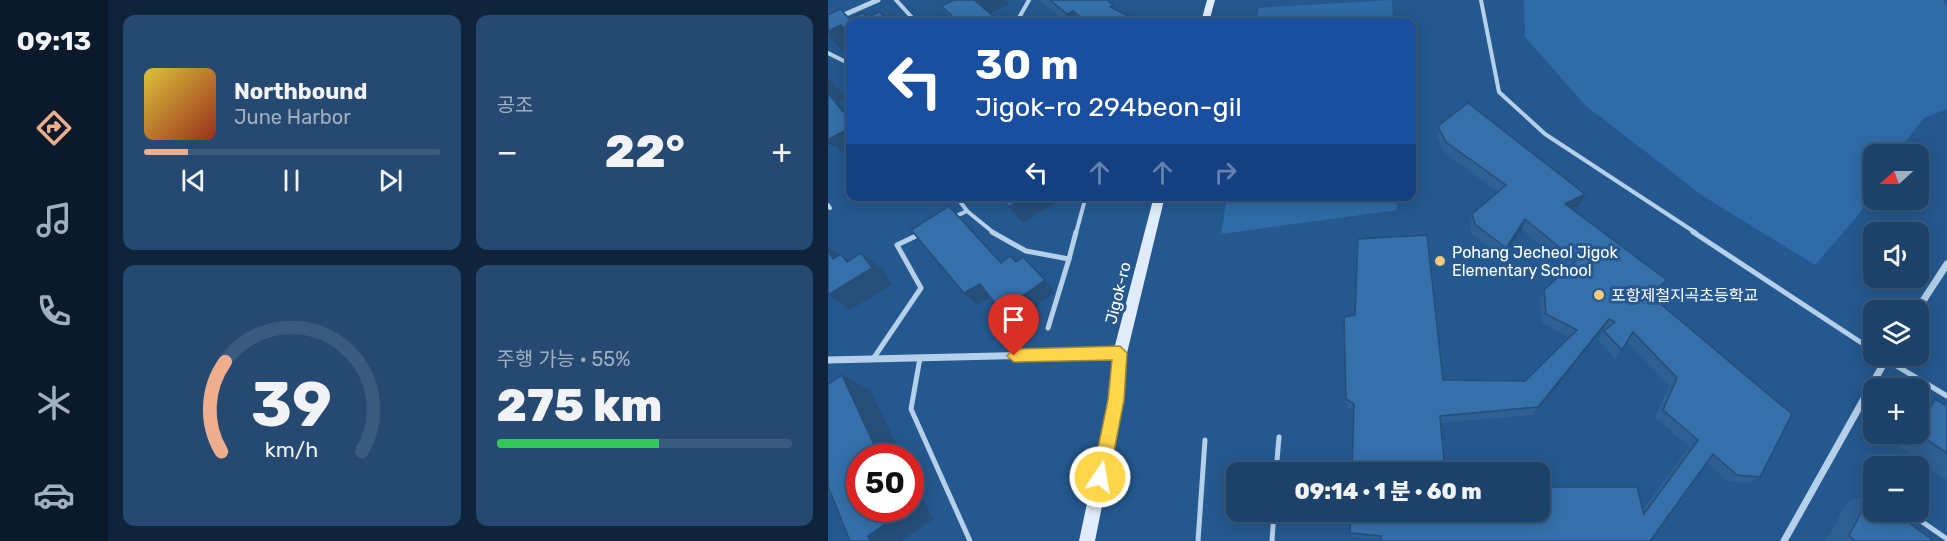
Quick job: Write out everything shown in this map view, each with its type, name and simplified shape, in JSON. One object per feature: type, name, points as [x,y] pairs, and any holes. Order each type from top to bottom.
[{"type":"main road","points":[[1206,18],[1211,0]]},
{"type":"main road","name":"Jigok-ro","points":[[1087,541],[1116,400],[1120,353],[1159,201]]},
{"type":"street","points":[[828,22],[878,0]]},
{"type":"street","points":[[1924,300],[1947,264]]},
{"type":"street","points":[[828,360],[1120,353]]},
{"type":"street","points":[[1784,541],[1880,366]]},
{"type":"lane","points":[[896,0],[912,18]]},
{"type":"lane","points":[[1022,18],[1020,16],[1029,0]]},
{"type":"lane","points":[[1481,0],[1499,92],[1545,134],[1863,344]]},
{"type":"lane","points":[[828,53],[846,62]]},
{"type":"lane","points":[[960,201],[990,233],[1042,258],[1069,260]]},
{"type":"lane","points":[[1048,328],[1085,201]]},
{"type":"lane","points":[[947,221],[968,211]]},
{"type":"lane","points":[[873,359],[921,288],[897,246],[927,231]]},
{"type":"lane","points":[[920,358],[911,409],[970,541]]},
{"type":"lane","points":[[1899,366],[1947,396]]},
{"type":"lane","points":[[1277,462],[1279,437]]},
{"type":"lane","points":[[1198,541],[1205,440]]},
{"type":"lane","points":[[1272,541],[1273,522]]},
{"type":"lane","points":[[1922,522],[1947,539]]},
{"type":"shaded area","points":[[1392,0],[1393,18],[1257,18],[1259,8]]},
{"type":"shaded area","points":[[1524,0],[1943,0],[1947,6],[1947,109],[1924,118],[1904,144],[1863,144],[1863,208],[1815,265],[1703,196],[1586,106],[1525,37]]},
{"type":"shaded area","points":[[1226,201],[1397,201],[1397,210],[1221,234]]},
{"type":"building","points":[[954,0],[974,0],[995,18],[954,18],[941,6]]},
{"type":"building","points":[[1050,0],[1107,0],[1113,5],[1110,7],[1128,16],[1125,18],[1081,18],[1073,11],[1067,14]]},
{"type":"building","points":[[840,9],[849,18],[846,18],[846,30],[841,25],[828,31],[828,15]]},
{"type":"building","points":[[879,12],[886,18],[852,18],[863,13],[867,17]]},
{"type":"building","points":[[828,93],[843,112],[846,111],[846,130],[828,138]]},
{"type":"building","name":"포항제철지곡초등학교","points":[[1468,103],[1585,194],[1565,204],[1667,280],[1650,295],[1792,414],[1760,477],[1737,475],[1713,454],[1650,541],[1381,541],[1381,536],[1350,533],[1351,522],[1550,522],[1550,487],[1637,487],[1644,514],[1698,440],[1663,410],[1677,378],[1633,332],[1622,350],[1604,331],[1615,322],[1609,319],[1538,407],[1440,416],[1444,462],[1352,462],[1354,404],[1346,399],[1344,317],[1355,315],[1358,239],[1427,235],[1443,380],[1525,381],[1577,330],[1546,314],[1544,290],[1576,261],[1525,219],[1506,248],[1475,224],[1472,214],[1506,185],[1446,142],[1438,126]]},
{"type":"building","points":[[1004,201],[1018,201],[1009,207]]},
{"type":"building","points":[[949,206],[1001,263],[1010,256],[1016,262],[1023,257],[1045,280],[1001,311],[980,284],[964,293],[911,230]]},
{"type":"building","points":[[828,251],[833,259],[841,254],[847,262],[861,253],[872,268],[828,295]]},
{"type":"building","points":[[842,375],[874,444],[846,444],[846,522],[888,522],[868,536],[870,541],[850,541],[828,486],[828,384]]},
{"type":"building","points":[[1935,399],[1947,406],[1947,453],[1929,441],[1929,410]]},
{"type":"building","points":[[1863,509],[1863,522],[1908,522],[1934,541],[1856,541],[1849,536]]},
{"type":"place","name":"Pohang Jecheol Jigok Elementary School","points":[[1440,261]]},
{"type":"place","name":"포항제철지곡초등학교","points":[[1599,295]]},
{"type":"route","points":[[1014,356],[1120,353],[1116,400],[1100,477]]}]
